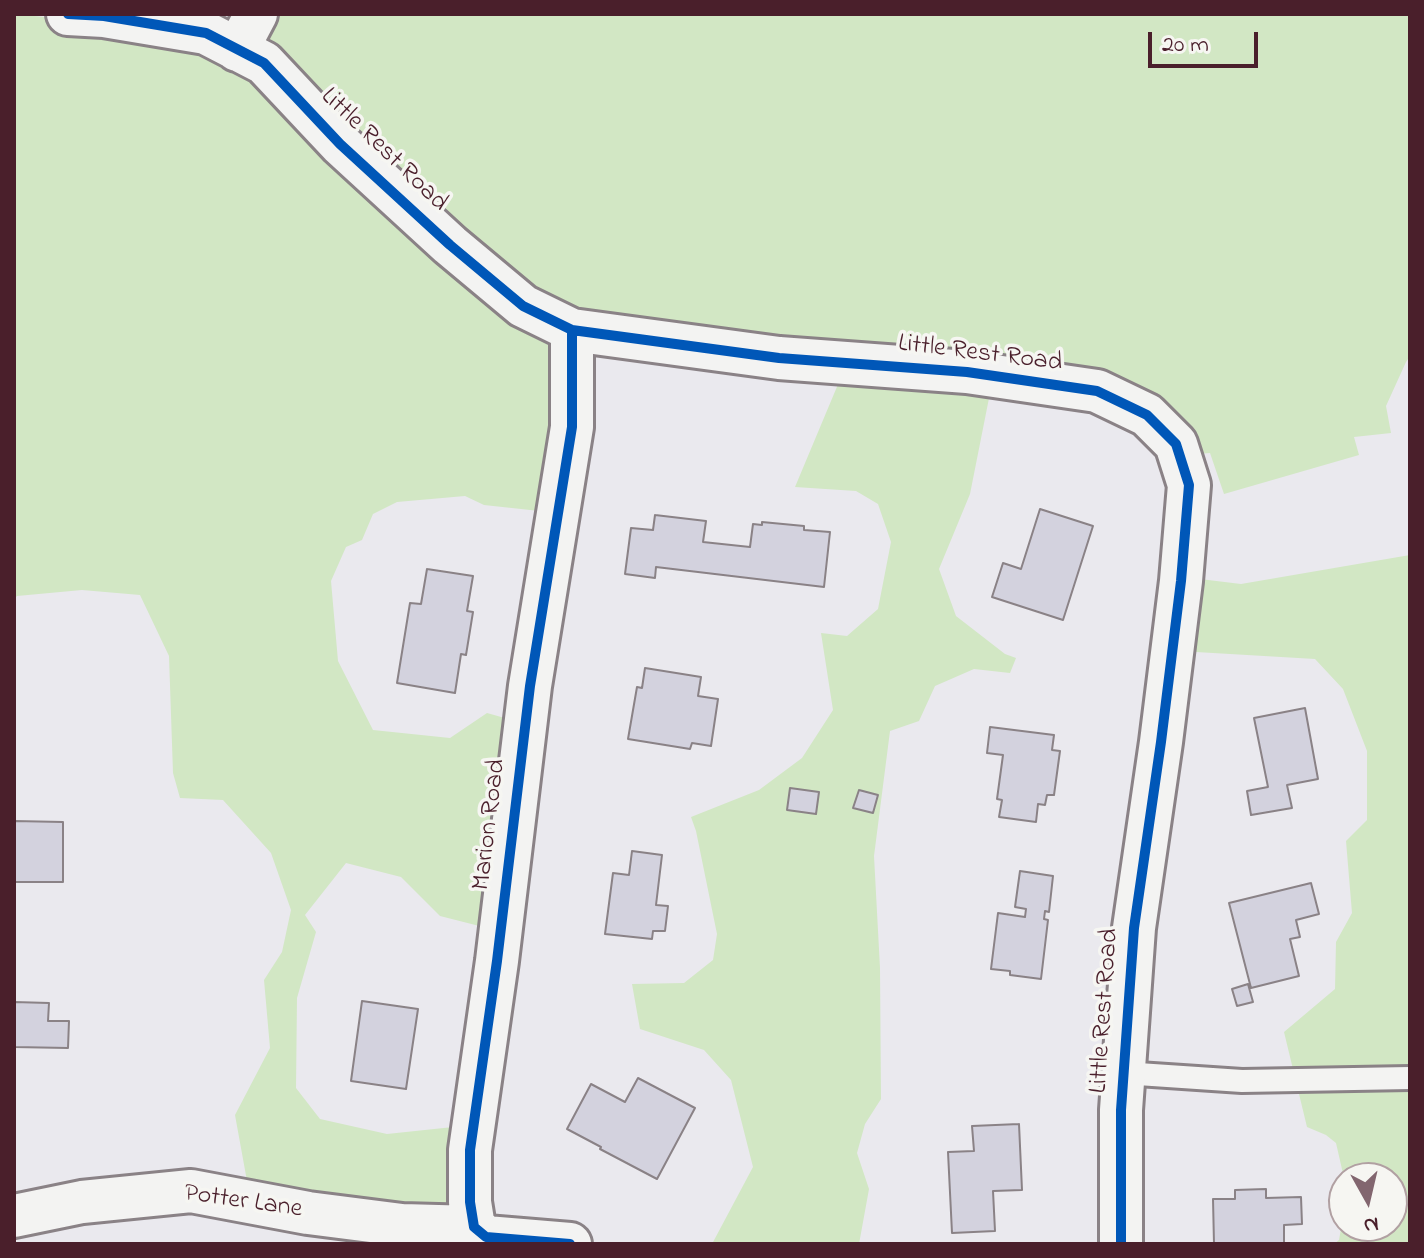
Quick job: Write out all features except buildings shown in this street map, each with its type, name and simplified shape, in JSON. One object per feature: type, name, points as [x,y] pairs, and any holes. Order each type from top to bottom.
[{"type":"street","name":"Little Rest Road","points":[[68,14],[104,16],[206,33],[247,32],[264,63],[340,144],[450,245],[523,306],[572,330],[779,358],[967,372],[1097,391],[1147,415],[1176,444],[1189,485],[1161,742],[1134,928],[1121,1110],[1121,1244]]},
{"type":"street","name":"Marion Road","points":[[474,1227],[470,1202],[470,1150],[497,961],[530,686],[572,427],[572,330]]},
{"type":"street","name":"Potter Lane","points":[[14,1216],[82,1202],[191,1191],[308,1213],[387,1223],[474,1227]]},
{"type":"street","points":[[474,1227],[486,1237],[570,1244]]},
{"type":"lane","points":[[1123,1073],[1242,1081],[1410,1078]]},
{"type":"green space","points":[[14,14],[179,30],[231,48],[262,14],[1410,14],[1410,356],[1386,406],[1391,433],[1354,437],[1359,455],[1224,494],[1210,453],[1184,455],[1155,424],[992,383],[970,494],[939,569],[956,616],[1005,654],[1016,658],[1010,673],[974,669],[935,686],[919,721],[890,731],[874,856],[880,968],[881,1099],[865,1124],[857,1153],[869,1189],[859,1244],[712,1244],[753,1167],[731,1080],[704,1050],[640,1029],[632,984],[684,983],[713,960],[717,934],[691,817],[759,790],[802,758],[833,710],[821,633],[847,636],[878,609],[891,542],[878,504],[856,491],[795,487],[844,370],[585,333],[558,513],[484,505],[465,496],[397,502],[373,514],[362,540],[346,547],[331,581],[338,661],[373,730],[450,738],[487,713],[526,724],[499,931],[440,916],[401,877],[346,863],[305,915],[316,932],[297,998],[296,1088],[320,1119],[387,1134],[472,1125],[475,1230],[251,1203],[235,1115],[270,1048],[264,980],[282,952],[291,910],[271,853],[223,800],[180,798],[173,773],[169,656],[140,595],[82,590],[17,596],[14,599]]},
{"type":"green space","points":[[1410,555],[1410,1244],[1334,1244],[1408,1242],[1408,1162],[1340,1162],[1336,1143],[1307,1127],[1284,1032],[1335,989],[1336,942],[1352,913],[1346,841],[1367,820],[1367,751],[1343,689],[1315,659],[1179,651],[1200,579],[1241,584]]},
{"type":"cycle path","points":[[68,14],[104,16],[206,33],[264,63],[340,144],[450,245],[523,306],[572,330],[779,358],[967,372],[1097,391],[1147,415],[1176,444],[1189,485],[1181,581],[1134,928],[1121,1110],[1121,1244]]},
{"type":"cycle path","points":[[570,1244],[486,1237],[474,1227],[470,1202],[470,1150],[497,961],[530,686],[572,427],[572,330]]}]
